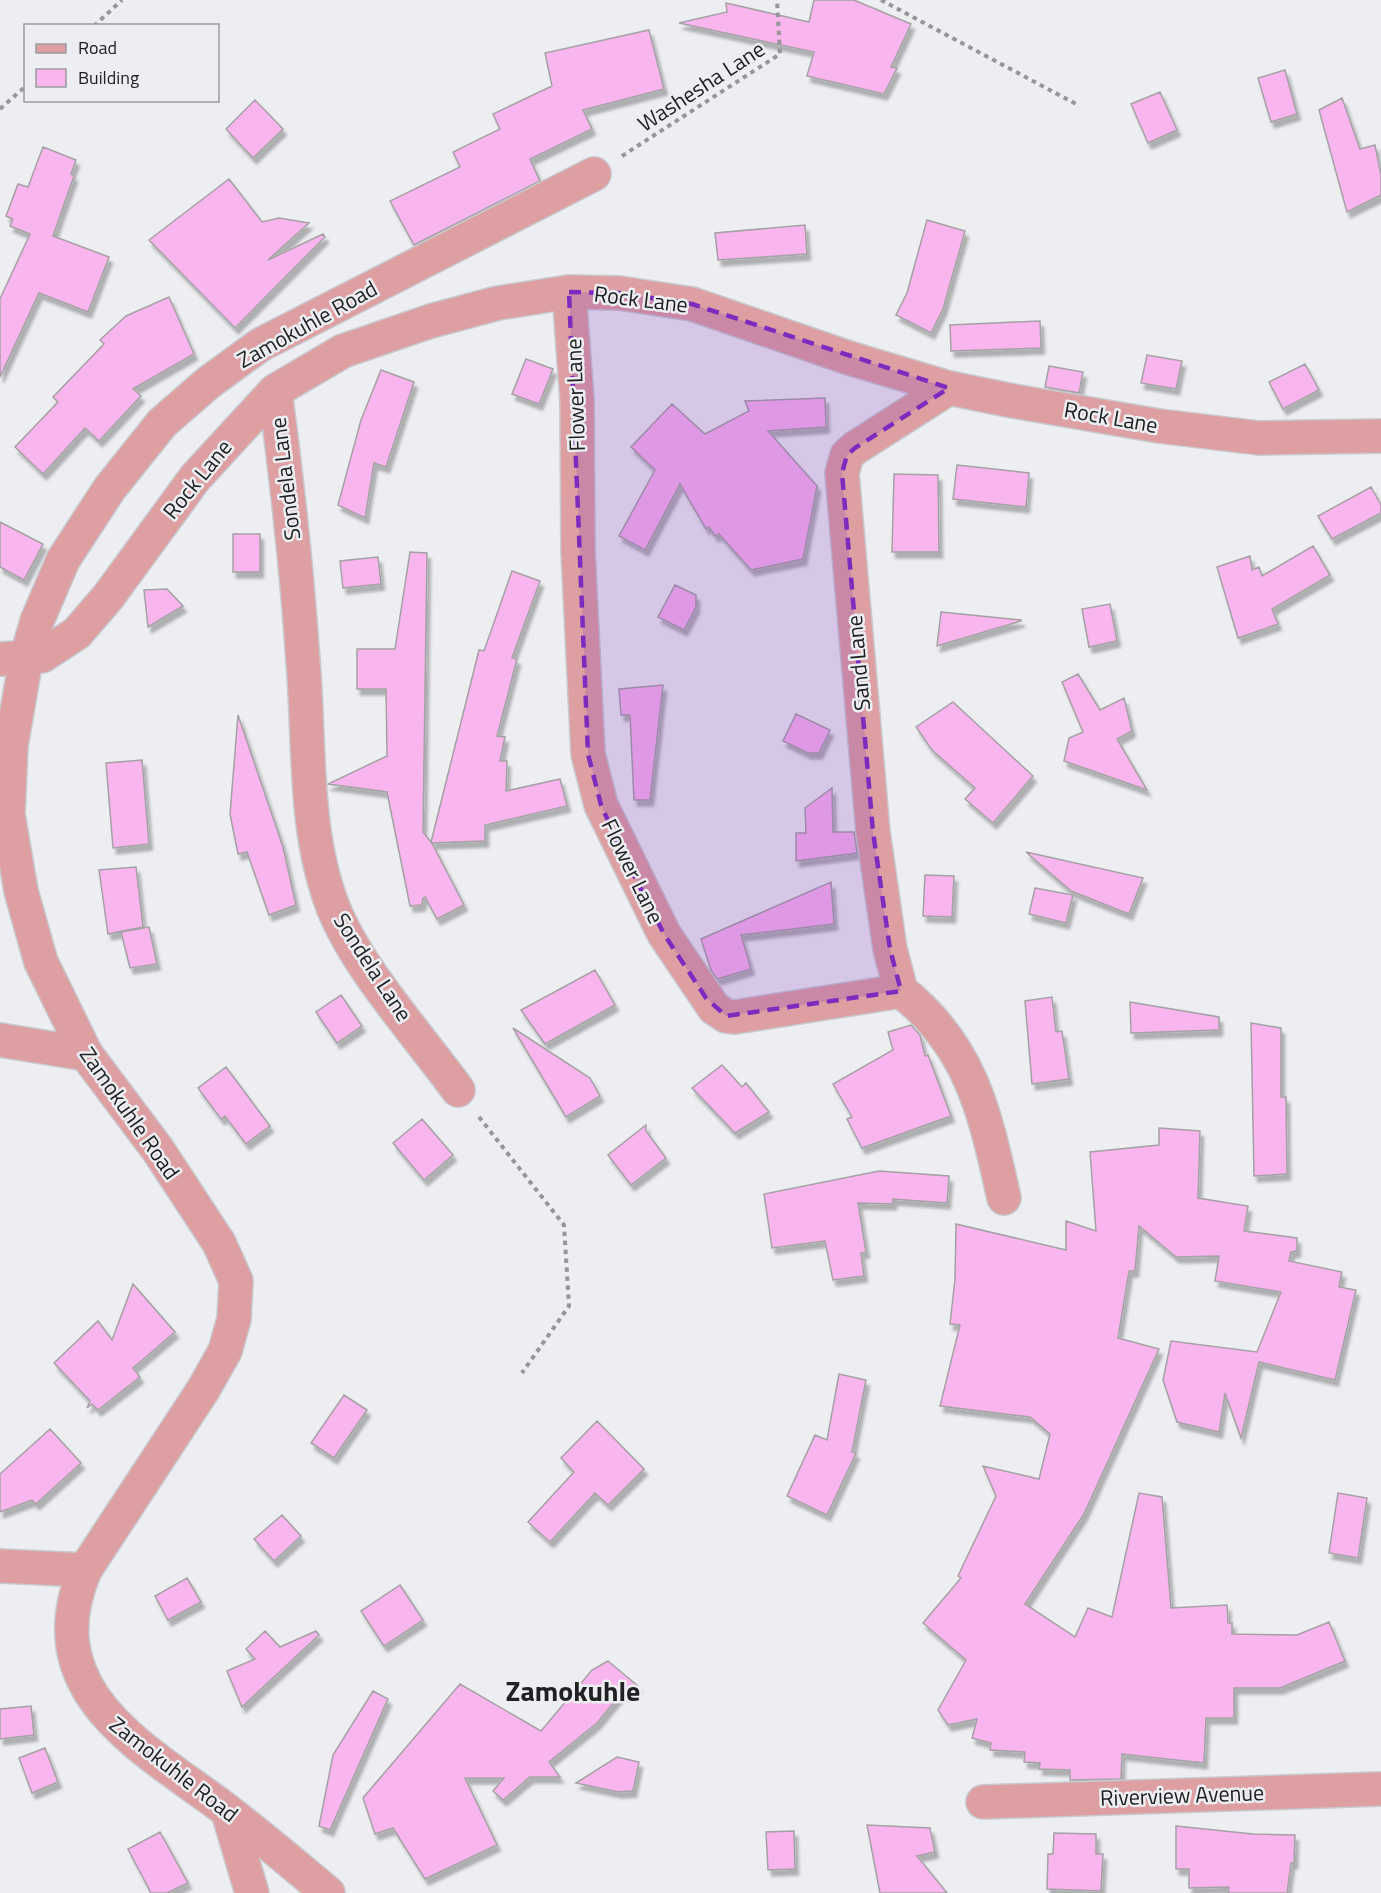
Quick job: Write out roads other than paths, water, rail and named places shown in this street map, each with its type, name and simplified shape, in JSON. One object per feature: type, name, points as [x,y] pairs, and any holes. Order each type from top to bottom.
[{"type":"street","name":"Zamokuhle Road","points":[[328,1893],[228,1812],[126,1736],[100,1710],[79,1673],[72,1635],[78,1588],[85,1570],[225,1351],[234,1319],[236,1281],[219,1243],[158,1150],[86,1054],[41,962],[21,891],[8,814],[13,659],[38,621],[63,560],[110,488],[162,423],[208,383],[269,340],[594,174]]},
{"type":"street","name":"Rock Lane","points":[[13,659],[42,656],[77,633],[108,597],[195,478],[275,391],[343,351],[431,321],[498,303],[569,292],[619,293],[692,304],[849,358],[949,388],[1159,426],[1259,438],[1381,436]]},
{"type":"street","name":"Flower Lane","points":[[569,292],[577,400],[578,551],[588,754],[601,805],[615,836],[664,933],[706,998],[720,1014],[735,1017],[901,991]]},
{"type":"street","name":"Sand Lane","points":[[901,991],[890,949],[873,832],[842,474],[847,455],[855,448],[949,388]]},
{"type":"street","name":"Sondela Lane","points":[[275,391],[288,491],[304,662],[313,829],[321,875],[334,910],[359,954],[458,1090]]},
{"type":"street","points":[[901,991],[923,1008],[939,1026],[964,1062],[984,1113],[1004,1198]]},
{"type":"street","points":[[0,1040],[86,1054]]},
{"type":"street","points":[[0,1566],[85,1570]]},
{"type":"street","name":"Riverview Avenue","points":[[983,1802],[1381,1790]]},
{"type":"street","points":[[228,1812],[252,1893]]},
{"type":"district","name":"Zamokuhle","points":[[573,1691]]}]
